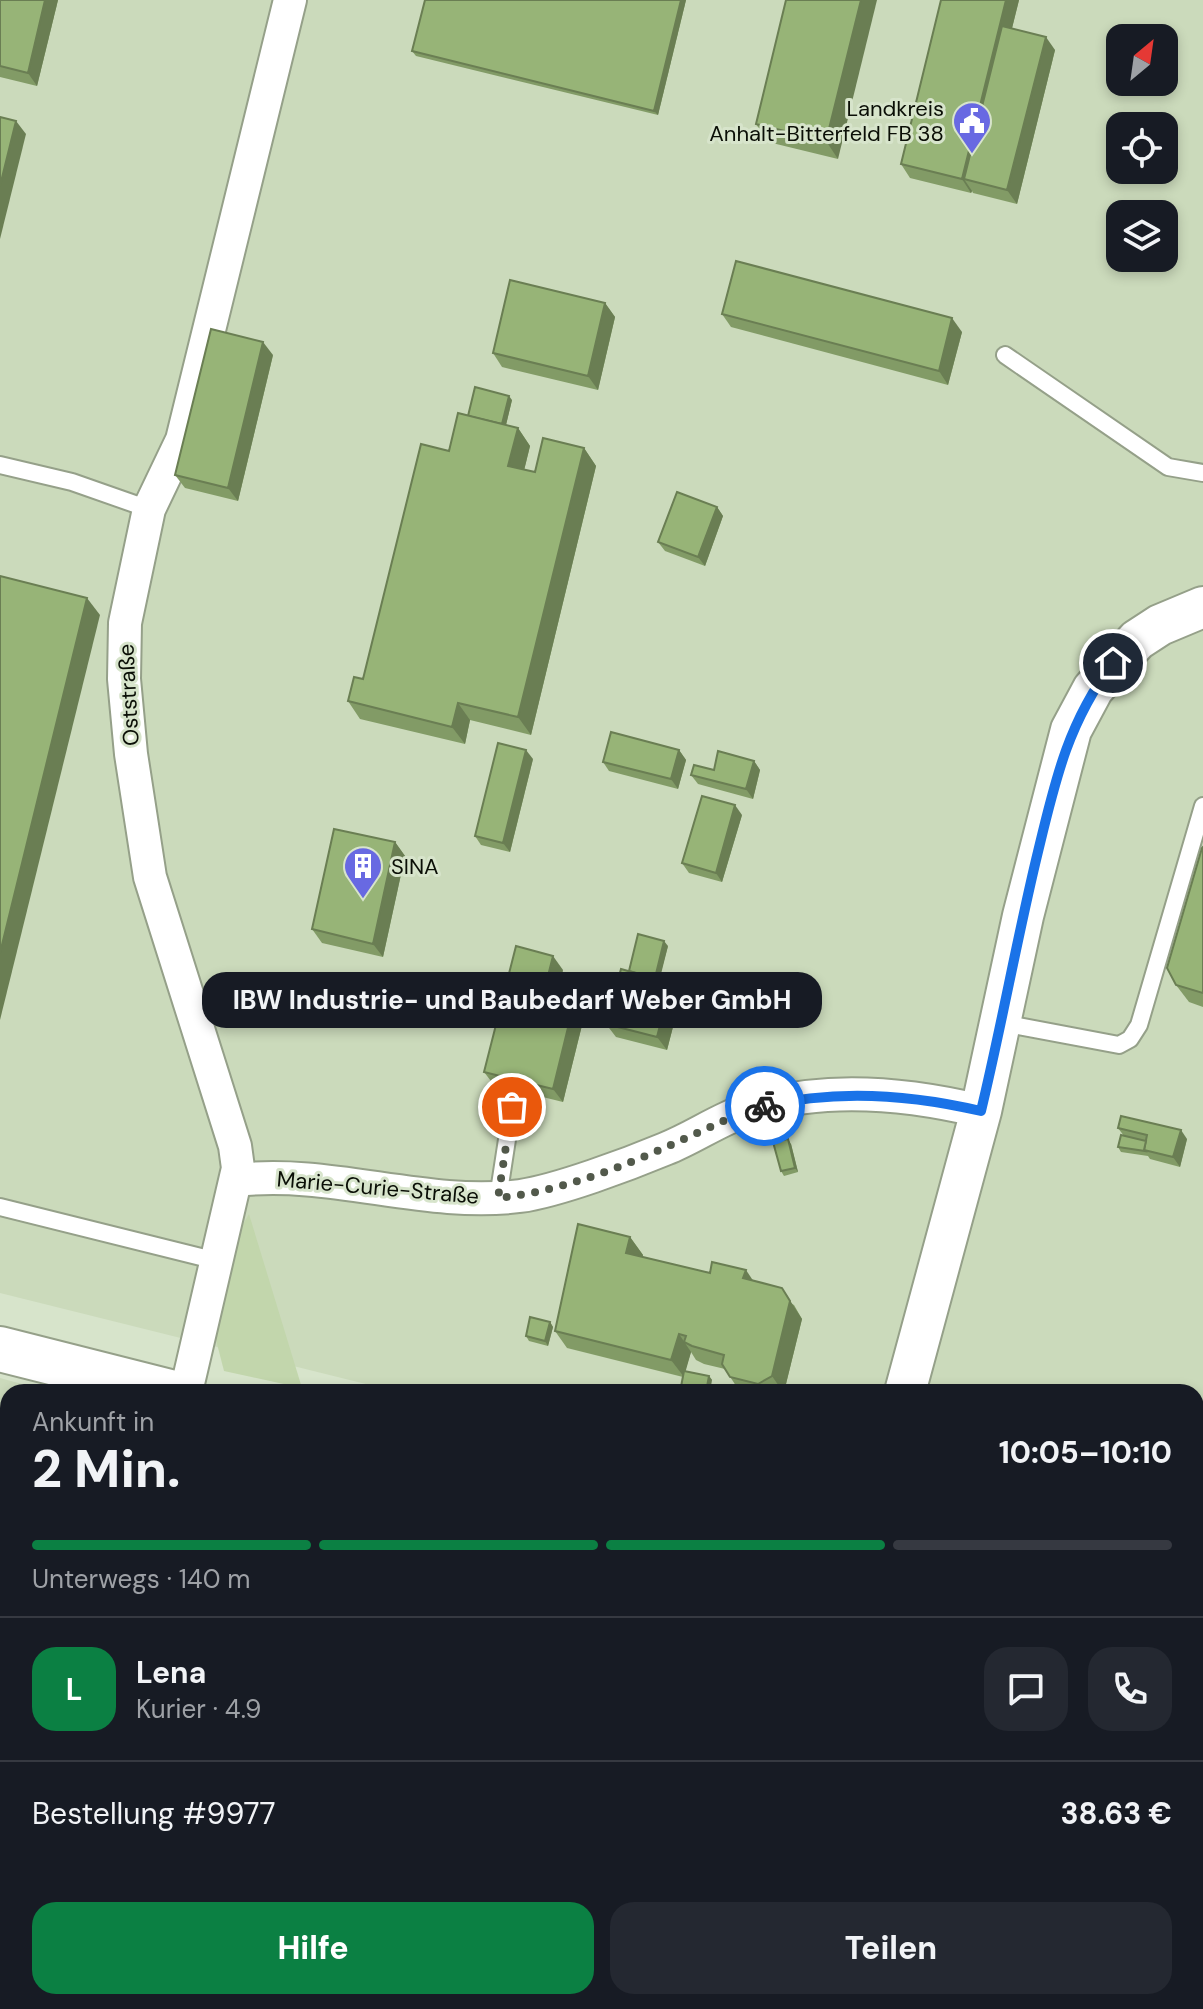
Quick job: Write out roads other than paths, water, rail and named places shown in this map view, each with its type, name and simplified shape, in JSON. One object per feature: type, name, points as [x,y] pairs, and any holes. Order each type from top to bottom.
[{"type":"main road","points":[[0,1349],[138,1384]]},
{"type":"street","name":"Oststraße","points":[[188,1384],[237,1180],[235,1146],[150,877],[132,768],[124,679],[125,623],[149,509],[182,440],[290,0]]},
{"type":"street","points":[[907,1384],[981,1111],[1023,916],[1071,730],[1093,689],[1137,640],[1160,625],[1203,607]]},
{"type":"street","name":"Marie-Curie-Straße","points":[[237,1180],[299,1178],[466,1198],[498,1198],[525,1195],[633,1161],[747,1110],[786,1101],[901,1095],[981,1111]]},
{"type":"lane","points":[[1005,355],[1168,467],[1203,473]]},
{"type":"lane","points":[[0,465],[72,482],[149,509]]},
{"type":"lane","points":[[1002,1023],[1119,1045],[1130,1039],[1139,1025],[1203,806]]},
{"type":"lane","points":[[498,1198],[512,1107]]},
{"type":"lane","points":[[0,1207],[217,1261]]},
{"type":"place","name":"Landkreis Anhalt-Bitterfeld FB 38","points":[[972,155]]},
{"type":"place","name":"SINA","points":[[363,900]]},
{"type":"place","name":"IBW Industrie- und Baubedarf Weber GmbH","points":[[512,1107]]}]
